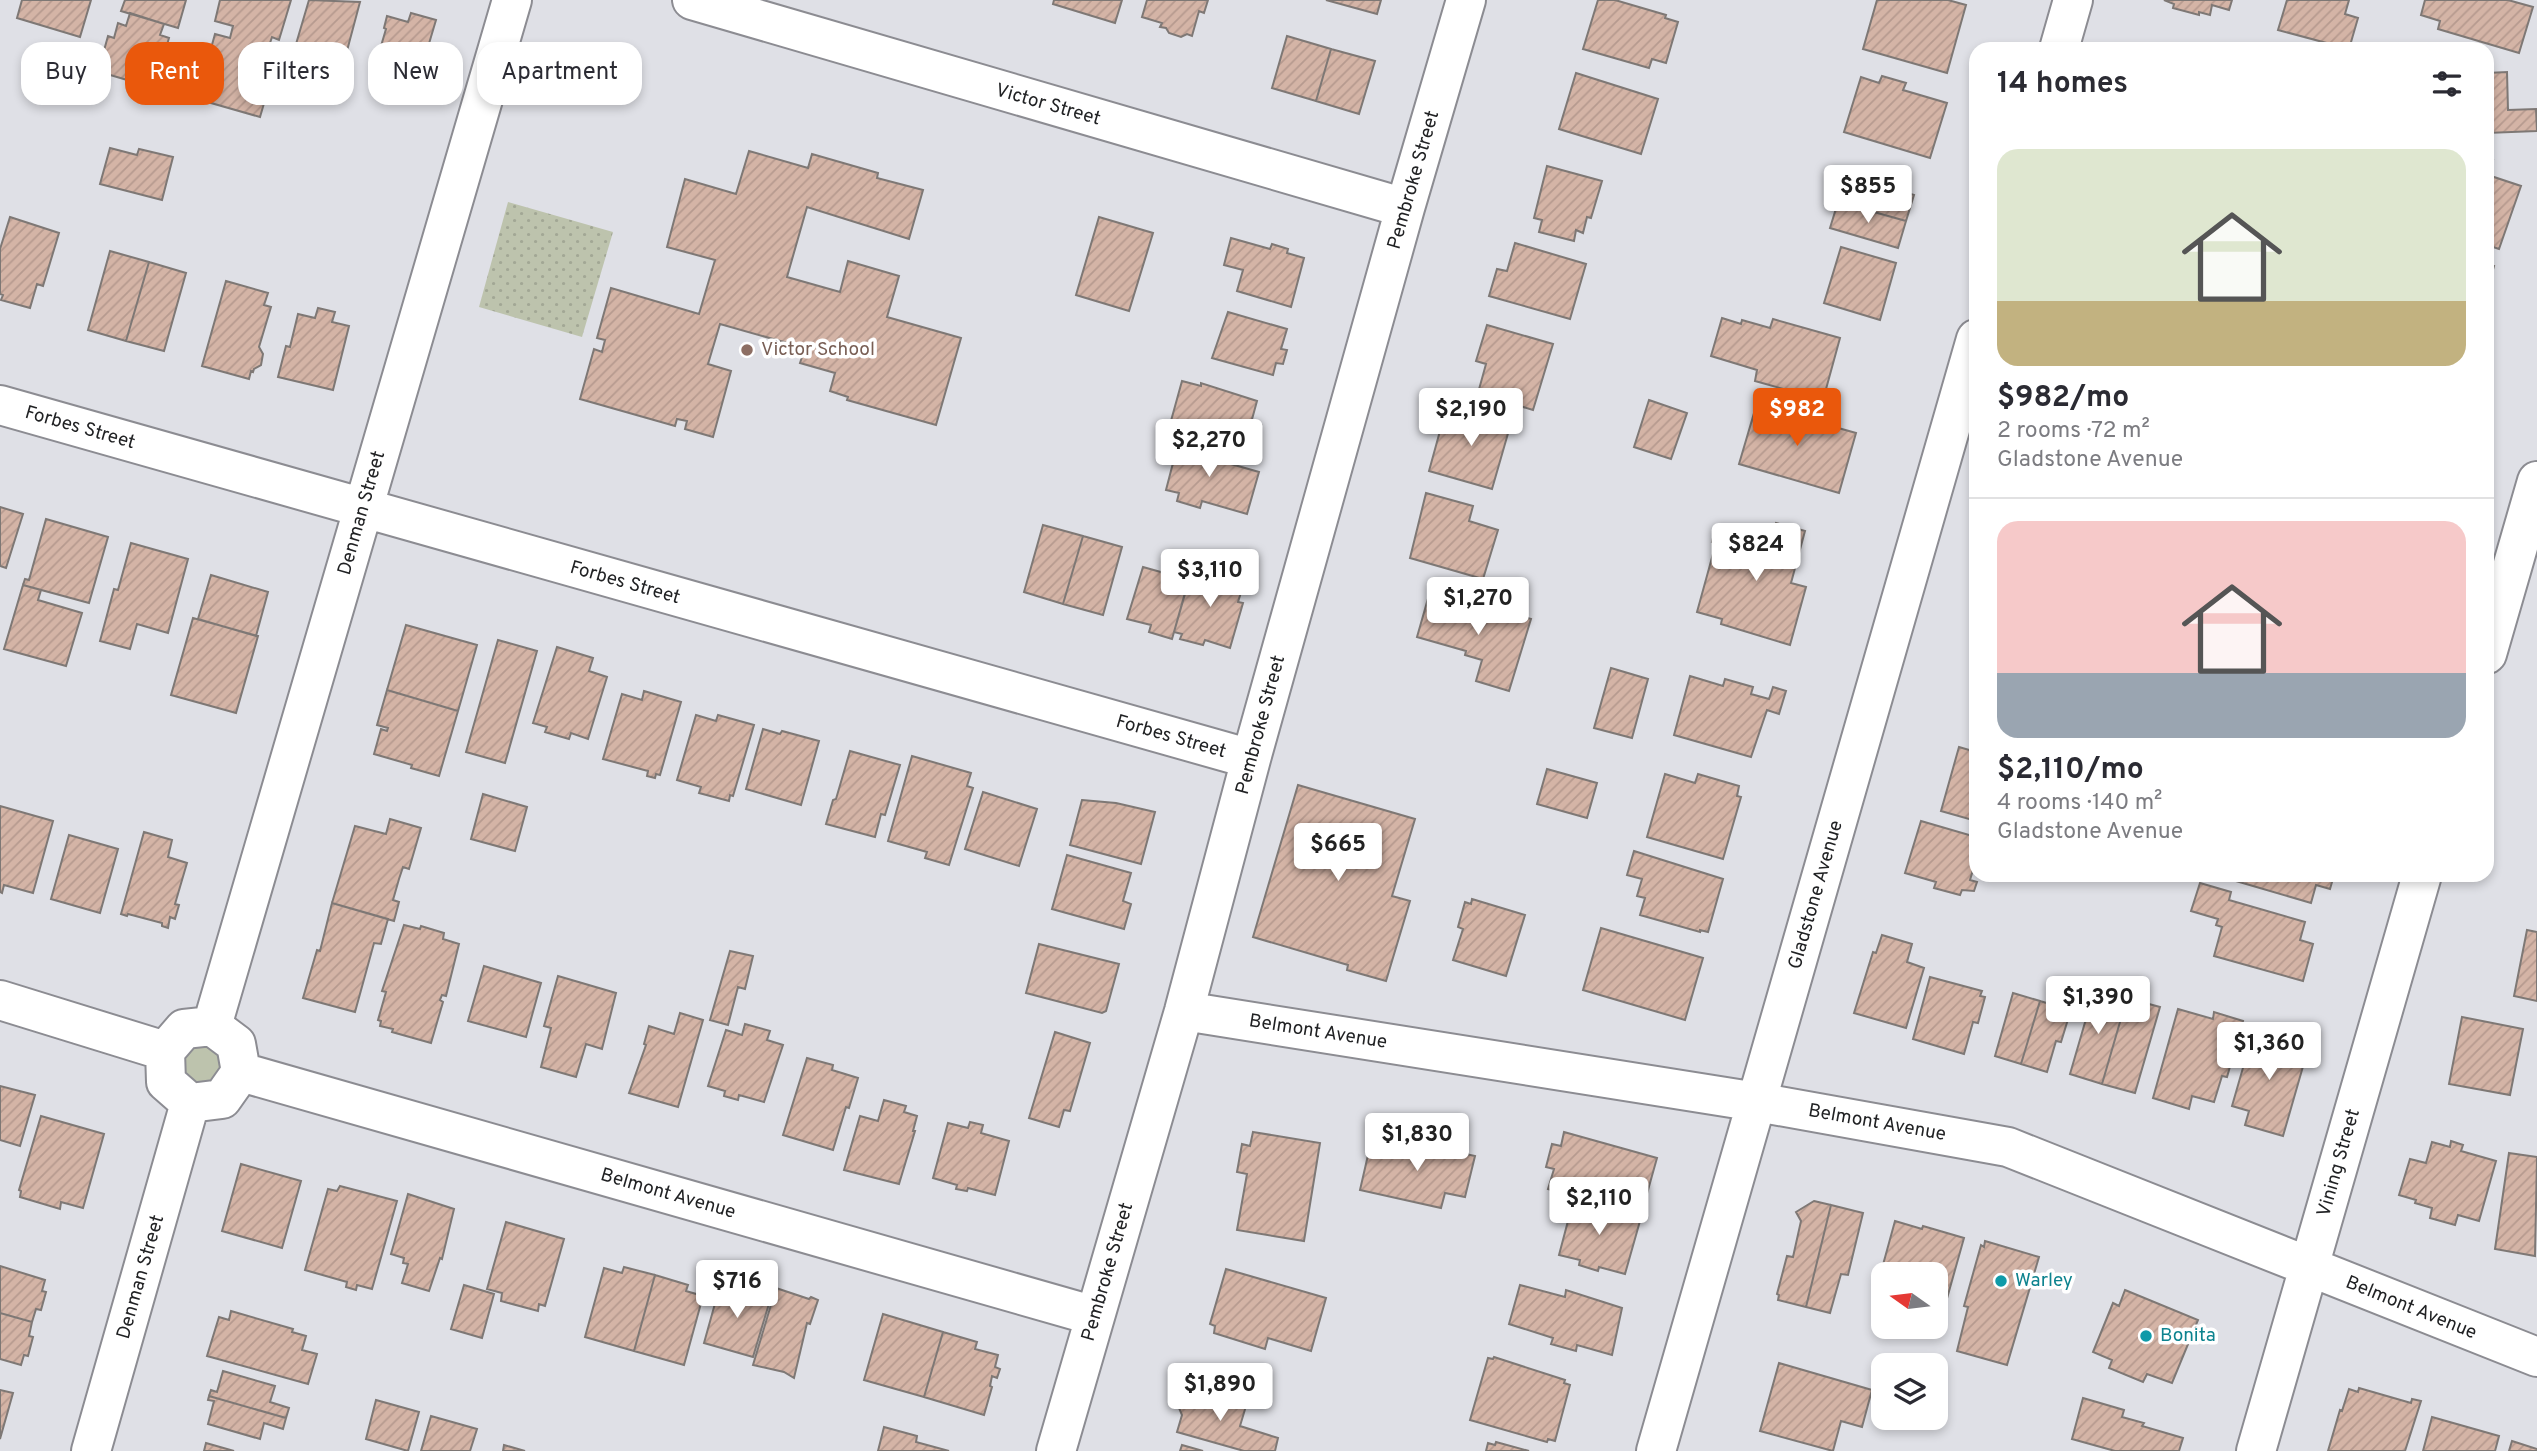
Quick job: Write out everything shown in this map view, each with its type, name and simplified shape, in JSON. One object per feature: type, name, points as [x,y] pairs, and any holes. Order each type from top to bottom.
[{"type":"street","name":"Denman Street","points":[[212,1026],[512,0]]},
{"type":"street","name":"Victor Street","points":[[692,0],[1405,208]]},
{"type":"street","name":"Pembroke Street","points":[[1056,1451],[1184,1011],[1251,759],[1466,0]]},
{"type":"street","points":[[2061,42],[2073,0]]},
{"type":"street","name":"Gladstone Avenue","points":[[1656,1451],[1969,363]]},
{"type":"street","name":"Forbes Street","points":[[0,404],[1251,759]]},
{"type":"street","points":[[2494,630],[2537,481]]},
{"type":"street","name":"Vining Street","points":[[2256,1451],[2420,882]]},
{"type":"street","points":[[0,1000],[165,1051]]},
{"type":"street","name":"Belmont Avenue","points":[[1184,1011],[1757,1102],[2008,1147],[2537,1357]]},
{"type":"street","points":[[212,1026],[236,1044],[241,1072],[222,1099],[190,1103],[166,1082],[165,1051],[184,1030],[212,1026]]},
{"type":"street","name":"Belmont Avenue","points":[[241,1072],[1095,1316]]},
{"type":"street","name":"Denman Street","points":[[92,1451],[190,1103]]},
{"type":"green space","points":[[508,202],[613,232],[582,337],[479,307]]},
{"type":"green space","points":[[213,1044],[225,1062],[210,1086],[189,1083],[180,1064],[191,1045]]},
{"type":"building","points":[[22,0],[91,0],[80,37],[17,18]]},
{"type":"building","points":[[125,0],[186,0],[178,28],[121,11]]},
{"type":"building","points":[[220,0],[291,0],[279,40],[272,37],[270,42],[238,42],[238,105],[264,105],[260,117],[218,105],[224,105],[224,42],[213,42],[215,34],[230,38],[233,26],[215,21]]},
{"type":"building","points":[[309,0],[360,2],[349,42],[297,42]]},
{"type":"building","points":[[1054,0],[1122,0],[1115,23],[1053,4]]},
{"type":"building","points":[[1147,0],[1208,0],[1204,13],[1199,11],[1192,36],[1187,34],[1181,37],[1160,27],[1162,23],[1142,17]]},
{"type":"building","points":[[1326,0],[1381,0],[1377,14]]},
{"type":"building","points":[[1598,0],[1615,0],[1666,15],[1665,18],[1678,22],[1666,63],[1652,59],[1649,68],[1583,49]]},
{"type":"building","points":[[1877,0],[1948,0],[1966,5],[1947,73],[1863,49]]},
{"type":"building","points":[[2164,0],[2232,0],[2229,10],[2212,5],[2210,15],[2199,12],[2199,15],[2173,8],[2174,4]]},
{"type":"building","points":[[2287,0],[2349,0],[2345,14],[2358,18],[2351,42],[2323,42],[2278,30]]},
{"type":"building","points":[[2425,0],[2508,0],[2533,7],[2519,53],[2494,46],[2494,42],[2482,42],[2438,29],[2440,21],[2421,15]]},
{"type":"building","points":[[130,13],[164,24],[160,35],[169,38],[168,42],[125,42],[125,79],[111,75],[111,42],[106,42],[108,36],[114,38],[118,23],[126,26]]},
{"type":"building","points":[[411,13],[436,20],[429,42],[382,42],[387,16],[408,22]]},
{"type":"building","points":[[1287,36],[1331,49],[1316,101],[1272,88]]},
{"type":"building","points":[[1331,49],[1375,61],[1359,114],[1316,101]]},
{"type":"building","points":[[2507,72],[2508,110],[2536,109],[2537,131],[2494,133],[2494,73]]},
{"type":"building","points":[[1576,73],[1658,99],[1641,154],[1559,129]]},
{"type":"building","points":[[1882,76],[1906,83],[1903,90],[1947,103],[1930,158],[1844,132],[1861,77],[1879,83]]},
{"type":"building","points":[[110,148],[137,155],[139,149],[173,157],[162,200],[100,184]]},
{"type":"building","points":[[749,151],[808,168],[812,154],[878,173],[877,178],[923,190],[909,239],[807,207],[787,277],[840,292],[848,261],[899,276],[887,317],[961,338],[936,425],[847,400],[848,397],[830,391],[835,373],[800,363],[805,348],[720,324],[708,364],[731,371],[713,437],[685,429],[687,421],[677,419],[675,426],[580,399],[594,349],[602,352],[605,340],[597,338],[611,288],[699,314],[715,260],[667,247],[685,179],[736,194]]},
{"type":"building","points":[[1547,166],[1602,181],[1591,218],[1587,217],[1583,233],[1576,230],[1574,241],[1539,232],[1542,220],[1534,218]]},
{"type":"building","points":[[1837,173],[1914,195],[1906,221],[1838,202],[1840,194],[1832,191]]},
{"type":"building","points":[[2494,177],[2521,186],[2499,249],[2494,247]]},
{"type":"building","points":[[1838,202],[1906,221],[1898,248],[1830,228]]},
{"type":"building","points":[[10,217],[59,233],[43,286],[37,284],[30,308],[1,300],[0,249]]},
{"type":"building","points":[[1099,217],[1153,233],[1129,311],[1076,295]]},
{"type":"building","points":[[1231,238],[1270,249],[1272,244],[1288,249],[1287,253],[1304,258],[1291,307],[1237,291],[1243,270],[1224,265]]},
{"type":"building","points":[[1515,243],[1586,264],[1570,319],[1489,296],[1497,269],[1507,271]]},
{"type":"building","points":[[1841,247],[1896,263],[1880,320],[1824,303]]},
{"type":"building","points":[[110,251],[149,262],[126,341],[88,330]]},
{"type":"building","points":[[149,262],[186,273],[164,351],[126,341]]},
{"type":"building","points":[[226,281],[268,293],[264,305],[271,307],[259,347],[263,354],[261,365],[251,371],[249,379],[202,366]]},
{"type":"building","points":[[318,308],[335,312],[332,322],[349,326],[333,390],[278,377],[286,346],[290,347],[298,314],[315,318]]},
{"type":"building","points":[[1228,312],[1287,329],[1281,349],[1287,350],[1283,364],[1276,363],[1273,375],[1212,358]]},
{"type":"building","points":[[1722,318],[1741,324],[1742,320],[1770,328],[1773,319],[1840,338],[1823,400],[1755,381],[1757,370],[1711,356]]},
{"type":"building","points":[[1487,325],[1553,344],[1533,410],[1478,393],[1486,364],[1476,361]]},
{"type":"building","points":[[1182,381],[1201,386],[1201,383],[1257,401],[1251,423],[1261,425],[1254,451],[1169,428]]},
{"type":"building","points":[[1649,400],[1687,413],[1671,459],[1634,447]]},
{"type":"building","points":[[1757,403],[1818,417],[1817,422],[1856,433],[1839,493],[1739,464]]},
{"type":"building","points":[[1454,407],[1511,423],[1492,489],[1429,471],[1440,431],[1447,433]]},
{"type":"building","points":[[1174,439],[1220,453],[1217,460],[1259,472],[1247,514],[1202,501],[1200,508],[1177,501],[1179,493],[1166,490],[1173,463],[1168,462]]},
{"type":"building","points":[[1426,493],[1473,506],[1469,521],[1498,530],[1483,579],[1410,558]]},
{"type":"building","points":[[0,507],[23,514],[6,568],[0,566]]},
{"type":"building","points":[[46,519],[108,537],[89,603],[23,585],[25,579],[29,580]]},
{"type":"building","points":[[1776,523],[1805,531],[1791,583],[1806,587],[1790,645],[1721,624],[1722,619],[1697,612],[1716,543],[1712,542],[1714,533],[1750,544],[1754,528],[1773,534]]},
{"type":"building","points":[[1043,525],[1083,536],[1063,604],[1024,592]]},
{"type":"building","points":[[1083,536],[1122,547],[1103,615],[1063,604]]},
{"type":"building","points":[[131,543],[188,559],[168,633],[137,624],[130,649],[100,641],[114,589],[118,590]]},
{"type":"building","points":[[1143,567],[1189,580],[1172,639],[1149,632],[1151,625],[1127,619]]},
{"type":"building","points":[[1192,568],[1244,583],[1238,602],[1243,603],[1230,648],[1205,640],[1203,645],[1180,639],[1182,634],[1174,632]]},
{"type":"building","points":[[211,575],[268,592],[256,636],[198,619]]},
{"type":"building","points":[[23,585],[41,590],[38,600],[82,613],[66,666],[4,649]]},
{"type":"building","points":[[1429,595],[1478,609],[1480,604],[1531,619],[1509,691],[1476,681],[1482,660],[1465,655],[1466,651],[1417,637]]},
{"type":"building","points":[[193,618],[258,636],[236,713],[171,695]]},
{"type":"building","points":[[406,625],[477,645],[458,711],[387,690]]},
{"type":"building","points":[[498,640],[537,651],[505,763],[466,752]]},
{"type":"building","points":[[557,647],[593,658],[589,671],[607,677],[588,739],[571,733],[569,739],[545,732],[547,727],[533,723]]},
{"type":"building","points":[[1611,668],[1648,679],[1632,738],[1594,728]]},
{"type":"building","points":[[1690,676],[1723,686],[1725,679],[1753,687],[1751,694],[1769,699],[1773,687],[1786,691],[1779,714],[1767,710],[1751,757],[1674,735]]},
{"type":"building","points":[[387,690],[458,711],[439,776],[374,754],[381,729],[387,731],[388,728],[377,725]]},
{"type":"building","points":[[644,691],[681,702],[660,775],[656,774],[655,778],[647,776],[648,771],[603,759],[622,694],[642,700]]},
{"type":"building","points":[[696,715],[716,721],[718,715],[754,725],[733,796],[730,795],[729,801],[699,793],[701,787],[677,780]]},
{"type":"building","points":[[763,729],[819,741],[801,805],[746,789]]},
{"type":"building","points":[[1959,747],[1969,750],[1969,819],[1941,811]]},
{"type":"building","points":[[850,751],[900,765],[885,815],[881,814],[875,837],[826,824]]},
{"type":"building","points":[[912,756],[971,773],[967,786],[973,788],[949,865],[925,858],[927,852],[888,841]]},
{"type":"building","points":[[1547,769],[1597,783],[1587,818],[1537,804]]},
{"type":"building","points":[[1665,774],[1695,783],[1698,774],[1739,786],[1737,796],[1741,797],[1723,859],[1647,837]]},
{"type":"building","points":[[1298,785],[1415,819],[1392,896],[1410,901],[1386,981],[1347,970],[1348,965],[1253,937]]},
{"type":"building","points":[[983,792],[1037,809],[1019,866],[965,849]]},
{"type":"building","points":[[483,794],[527,807],[515,851],[471,839]]},
{"type":"building","points":[[1082,800],[1116,803],[1155,812],[1141,864],[1070,845]]},
{"type":"building","points":[[0,806],[53,821],[33,893],[4,885],[2,893],[0,892]]},
{"type":"building","points":[[390,819],[421,828],[409,869],[403,867],[399,879],[393,900],[399,902],[394,921],[332,903],[355,826],[386,834]]},
{"type":"building","points":[[1921,821],[1969,835],[1969,882],[1977,882],[1974,891],[1962,890],[1960,895],[1934,888],[1936,882],[1905,873]]},
{"type":"building","points":[[144,832],[172,840],[168,857],[187,863],[175,904],[179,905],[175,919],[170,917],[168,928],[162,926],[162,923],[121,914]]},
{"type":"building","points":[[69,835],[118,849],[100,913],[51,899]]},
{"type":"building","points":[[1634,851],[1723,879],[1708,932],[1640,915],[1645,898],[1637,896],[1642,879],[1627,875]]},
{"type":"building","points":[[1067,855],[1131,873],[1123,901],[1131,904],[1124,929],[1052,909]]},
{"type":"building","points":[[2239,882],[2332,882],[2330,889],[2316,885],[2311,903]]},
{"type":"building","points":[[2200,883],[2231,892],[2229,900],[2305,922],[2300,940],[2313,944],[2303,981],[2214,956],[2222,927],[2216,925],[2218,919],[2191,911]]},
{"type":"building","points":[[1472,899],[1525,915],[1506,976],[1453,960],[1463,929],[1458,927],[1465,902],[1471,904]]},
{"type":"building","points":[[332,903],[388,919],[381,944],[374,943],[355,1012],[303,998],[317,950],[320,951]]},
{"type":"building","points":[[404,925],[420,929],[421,926],[444,933],[443,939],[459,944],[446,996],[442,995],[440,1000],[443,1002],[431,1043],[392,1032],[393,1029],[380,1026],[381,1021],[378,1020],[386,992],[382,991]]},
{"type":"building","points":[[1601,928],[1703,958],[1685,1020],[1583,990]]},
{"type":"building","points":[[2527,930],[2537,932],[2537,1001],[2514,996]]},
{"type":"building","points":[[1882,935],[1912,944],[1907,962],[1924,968],[1906,1028],[1854,1013],[1873,952],[1876,953]]},
{"type":"building","points":[[1039,944],[1119,964],[1106,1011],[1102,1013],[1026,993]]},
{"type":"building","points":[[730,951],[753,956],[745,989],[738,987],[728,1025],[710,1020]]},
{"type":"building","points":[[484,966],[541,983],[526,1037],[468,1021]]},
{"type":"building","points":[[558,976],[616,993],[602,1049],[586,1044],[576,1077],[541,1067],[551,1028],[544,1026]]},
{"type":"building","points":[[1930,977],[1982,991],[1980,996],[1985,997],[1978,1023],[1973,1022],[1964,1054],[1913,1039]]},
{"type":"building","points":[[2095,988],[2127,998],[2102,1084],[2070,1074]]},
{"type":"building","points":[[2013,993],[2040,1001],[2021,1064],[1995,1056]]},
{"type":"building","points":[[2127,998],[2160,1007],[2135,1093],[2102,1084]]},
{"type":"building","points":[[2040,1001],[2066,1009],[2064,1014],[2069,1016],[2061,1042],[2056,1041],[2047,1072],[2021,1064]]},
{"type":"building","points":[[2178,1009],[2213,1019],[2214,1012],[2243,1021],[2227,1077],[2222,1076],[2214,1102],[2192,1096],[2189,1109],[2153,1098]]},
{"type":"building","points":[[680,1013],[703,1020],[678,1107],[629,1093],[646,1045],[644,1044],[649,1026],[674,1034]]},
{"type":"building","points":[[2462,1017],[2523,1029],[2510,1095],[2449,1084]]},
{"type":"building","points":[[745,1024],[770,1031],[767,1040],[783,1045],[764,1102],[739,1095],[738,1100],[724,1096],[725,1091],[708,1086],[726,1030],[742,1035]]},
{"type":"building","points":[[2257,1028],[2281,1035],[2279,1041],[2308,1049],[2283,1136],[2245,1125],[2249,1111],[2232,1106],[2253,1033],[2256,1034]]},
{"type":"building","points":[[1055,1032],[1090,1043],[1070,1111],[1064,1110],[1059,1127],[1029,1118]]},
{"type":"building","points":[[807,1058],[833,1065],[832,1070],[858,1078],[833,1150],[783,1135]]},
{"type":"building","points":[[0,1086],[35,1095],[20,1146],[0,1140]]},
{"type":"building","points":[[884,1100],[906,1106],[904,1112],[917,1116],[899,1184],[844,1170],[860,1116],[878,1121]]},
{"type":"building","points":[[41,1116],[104,1134],[83,1208],[61,1202],[60,1209],[20,1197],[19,1190]]},
{"type":"building","points":[[970,1122],[983,1125],[981,1133],[1009,1141],[995,1195],[968,1188],[967,1191],[956,1189],[957,1185],[933,1178],[948,1123],[968,1128]]},
{"type":"building","points":[[1253,1132],[1320,1143],[1304,1241],[1237,1230],[1247,1174],[1237,1172],[1242,1144],[1250,1146]]},
{"type":"building","points":[[1564,1132],[1657,1158],[1641,1215],[1548,1189],[1554,1169],[1546,1167],[1552,1144],[1561,1146]]},
{"type":"building","points":[[2451,1141],[2463,1145],[2461,1151],[2496,1161],[2479,1221],[2458,1215],[2455,1225],[2430,1218],[2432,1208],[2399,1195],[2410,1159],[2426,1163],[2432,1142],[2450,1147]]},
{"type":"building","points":[[1371,1142],[1407,1150],[1410,1142],[1475,1156],[1465,1197],[1445,1193],[1441,1208],[1360,1190]]},
{"type":"building","points":[[2509,1153],[2537,1157],[2535,1256],[2495,1249]]},
{"type":"building","points":[[241,1164],[301,1181],[282,1248],[222,1231]]},
{"type":"building","points":[[340,1186],[397,1201],[372,1289],[357,1285],[356,1290],[346,1287],[347,1282],[305,1270],[328,1189],[337,1191]]},
{"type":"building","points":[[408,1194],[454,1209],[442,1259],[440,1258],[429,1291],[402,1283],[408,1264],[403,1263],[404,1258],[391,1254]]},
{"type":"building","points":[[1591,1201],[1615,1207],[1614,1214],[1640,1221],[1625,1274],[1599,1267],[1598,1271],[1579,1265],[1580,1260],[1559,1255],[1573,1202],[1589,1207]]},
{"type":"building","points":[[1814,1201],[1831,1205],[1806,1307],[1778,1300],[1777,1294],[1787,1256],[1793,1257],[1801,1221],[1796,1212]]},
{"type":"building","points":[[1831,1205],[1863,1213],[1848,1275],[1841,1274],[1830,1313],[1806,1307]]},
{"type":"building","points":[[1895,1221],[1964,1238],[1948,1295],[1948,1262],[1884,1262]]},
{"type":"building","points":[[506,1222],[564,1239],[545,1306],[539,1304],[538,1311],[501,1301],[502,1293],[487,1289]]},
{"type":"building","name":"Warley","points":[[1985,1241],[2039,1257],[2007,1365],[1957,1351],[1968,1307],[1964,1306],[1981,1245],[1984,1247]]},
{"type":"building","points":[[0,1266],[45,1280],[42,1291],[46,1292],[41,1310],[36,1309],[32,1322],[0,1313]]},
{"type":"building","points":[[624,1267],[655,1275],[634,1351],[585,1337],[604,1268],[622,1273]]},
{"type":"building","points":[[1226,1269],[1326,1298],[1311,1351],[1268,1338],[1265,1349],[1214,1333],[1215,1326],[1210,1324]]},
{"type":"building","points":[[655,1275],[688,1285],[686,1291],[703,1296],[684,1365],[634,1351]]},
{"type":"building","points":[[721,1282],[771,1297],[753,1357],[704,1343]]},
{"type":"building","points":[[464,1285],[494,1294],[482,1338],[451,1329]]},
{"type":"building","points":[[1520,1285],[1565,1297],[1566,1290],[1622,1308],[1612,1355],[1577,1345],[1576,1351],[1551,1344],[1553,1338],[1509,1324]]},
{"type":"building","points":[[776,1288],[818,1300],[810,1324],[807,1323],[794,1378],[784,1372],[753,1365]]},
{"type":"building","name":"Bonita","points":[[2125,1290],[2198,1320],[2172,1383],[2147,1374],[2143,1382],[2109,1368],[2112,1360],[2093,1352],[2113,1303],[2119,1306]]},
{"type":"building","points":[[231,1311],[293,1329],[292,1332],[306,1336],[302,1350],[317,1354],[308,1384],[207,1356],[219,1317],[229,1320]]},
{"type":"building","points":[[0,1313],[32,1322],[29,1336],[33,1337],[28,1356],[24,1355],[21,1365],[0,1359]]},
{"type":"building","points":[[883,1314],[943,1332],[924,1397],[864,1380]]},
{"type":"building","points":[[943,1332],[977,1342],[975,1349],[998,1355],[995,1367],[1000,1369],[997,1378],[992,1376],[992,1387],[984,1415],[924,1397]]},
{"type":"building","points":[[1494,1357],[1565,1380],[1564,1383],[1570,1385],[1555,1441],[1548,1439],[1547,1442],[1470,1420],[1488,1358]]},
{"type":"building","points":[[1779,1363],[1871,1390],[1862,1427],[1841,1421],[1833,1451],[1760,1431]]},
{"type":"building","points":[[223,1371],[275,1386],[270,1402],[289,1408],[286,1418],[209,1396],[211,1390],[217,1392]]},
{"type":"building","points":[[2359,1388],[2411,1403],[2412,1399],[2421,1401],[2405,1451],[2328,1451],[2349,1389],[2358,1392]]},
{"type":"building","points":[[1190,1389],[1246,1406],[1240,1426],[1278,1438],[1275,1451],[1244,1451],[1177,1432],[1182,1415],[1179,1408],[1181,1398],[1188,1394]]},
{"type":"building","points":[[0,1390],[13,1393],[0,1439]]},
{"type":"building","points":[[209,1396],[286,1418],[283,1429],[264,1423],[260,1439],[208,1424],[214,1401],[208,1400]]},
{"type":"building","points":[[2083,1398],[2124,1410],[2122,1417],[2144,1423],[2142,1426],[2183,1438],[2179,1451],[2115,1451],[2072,1439]]},
{"type":"building","points":[[376,1400],[419,1412],[408,1451],[366,1439]]},
{"type":"building","points":[[431,1416],[477,1429],[470,1451],[421,1451]]},
{"type":"building","points":[[2432,1417],[2499,1436],[2495,1451],[2423,1451]]},
{"type":"building","points":[[884,1427],[917,1436],[916,1442],[949,1451],[878,1451]]},
{"type":"building","points":[[2512,1441],[2537,1449],[2537,1451],[2509,1451]]},
{"type":"building","points":[[1496,1442],[1529,1451],[1486,1451],[1488,1443],[1495,1445]]},
{"type":"building","points":[[206,1443],[234,1451],[204,1451]]},
{"type":"building","points":[[504,1445],[525,1451],[503,1451]]},
{"type":"building","points":[[1182,1445],[1203,1451],[1180,1451]]},
{"type":"place","name":"Victor School","points":[[747,350]]},
{"type":"place","name":"Warley","points":[[2001,1281]]},
{"type":"place","name":"Bonita","points":[[2146,1336]]}]
